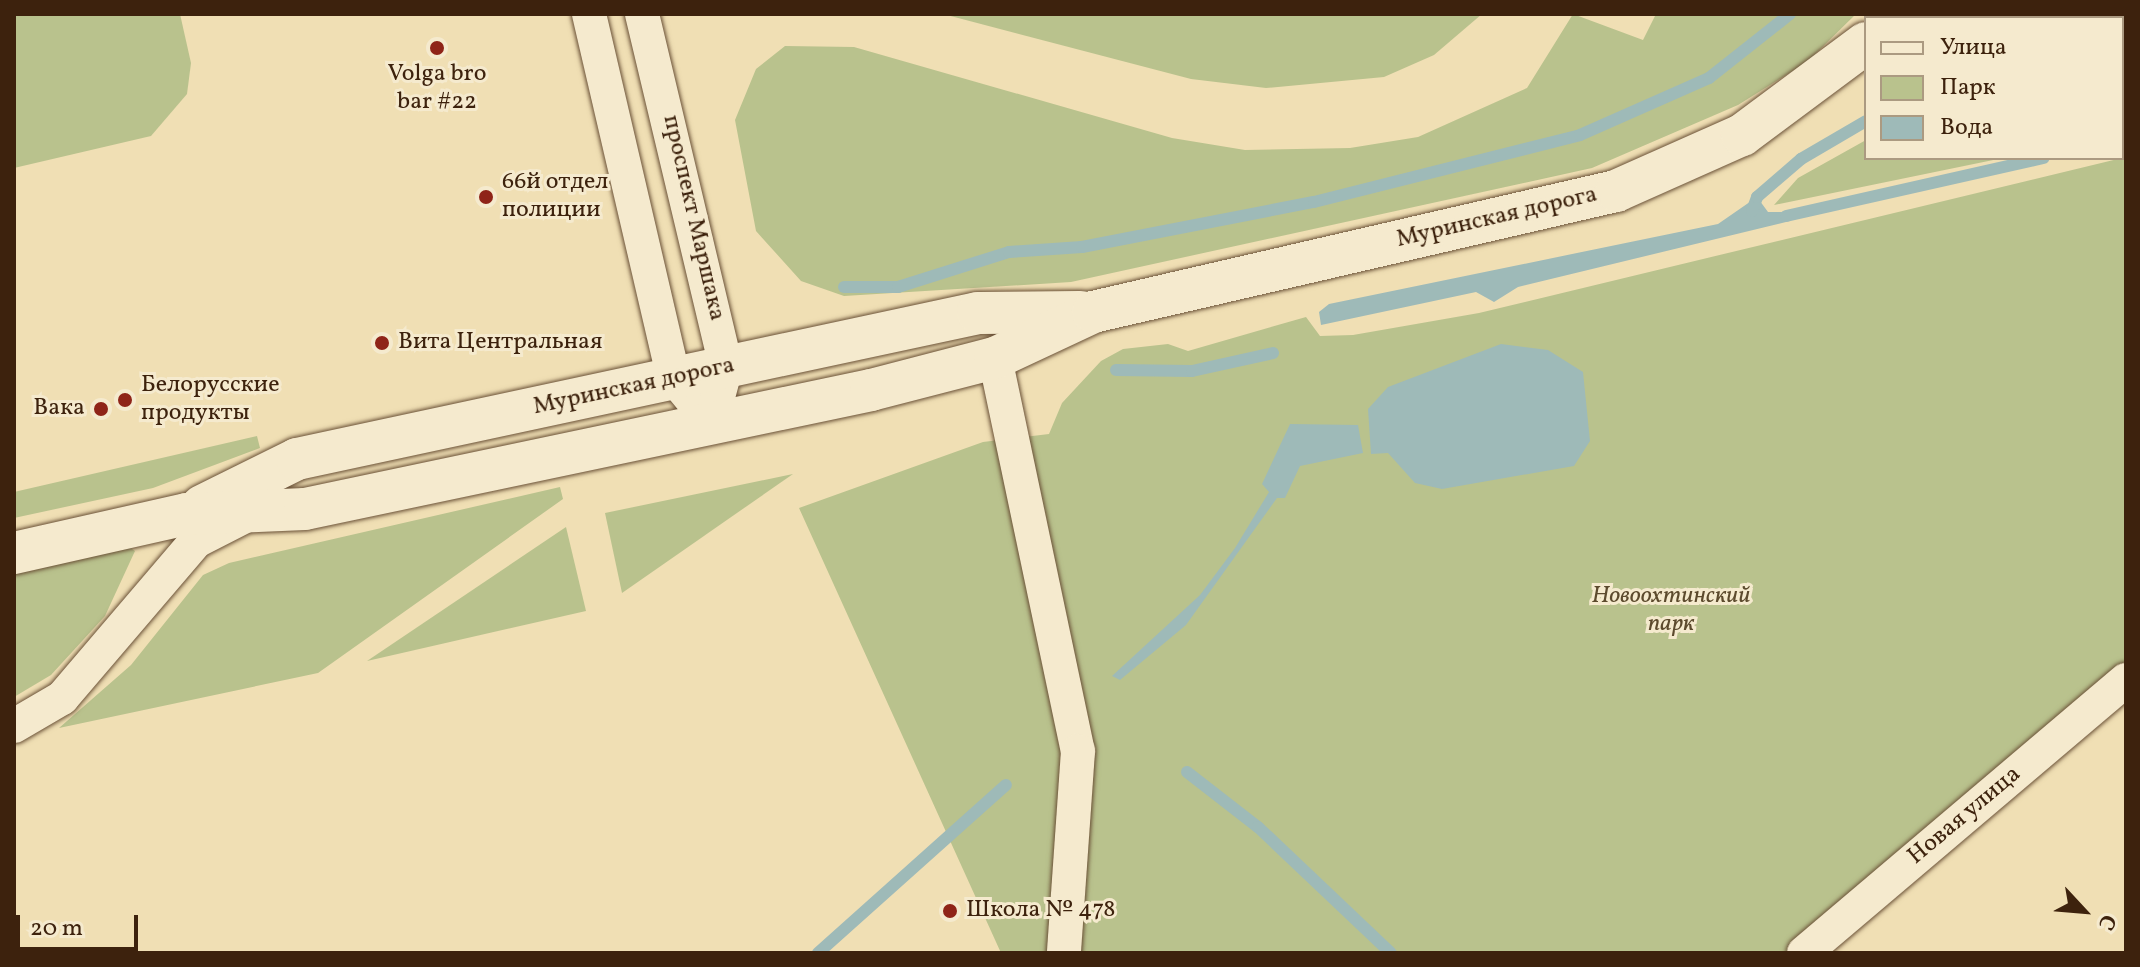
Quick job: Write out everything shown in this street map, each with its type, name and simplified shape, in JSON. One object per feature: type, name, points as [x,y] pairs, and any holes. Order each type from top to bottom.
[{"type":"street","points":[[589,14],[674,378],[711,423]]},
{"type":"street","name":"проспект Маршака","points":[[642,14],[726,367],[711,423]]},
{"type":"street","name":"Муринская дорога","points":[[14,553],[187,514],[305,509],[711,423],[995,358],[1093,312],[1616,191],[1742,135],[1864,44]]},
{"type":"street","name":"Муринская дорога","points":[[187,514],[297,459],[978,313],[1093,312]]},
{"type":"street","points":[[995,358],[1078,751],[1064,953]]},
{"type":"street","points":[[14,726],[62,698],[196,541],[255,511]]},
{"type":"street","name":"Новая улица","points":[[1804,953],[2126,680]]},
{"type":"green space","points":[[14,14],[180,14],[191,63],[187,94],[151,136],[14,168]]},
{"type":"green space","points":[[943,14],[1482,14],[1434,55],[1384,77],[1266,88],[1191,79]]},
{"type":"green space","points":[[1573,14],[1643,40],[1656,14],[1856,14],[1807,62],[1738,105],[1592,168],[1071,282],[844,296],[801,281],[756,231],[735,120],[756,69],[785,46],[854,47],[1172,138],[1245,150],[1350,148],[1418,137],[1527,88]]},
{"type":"green space","points":[[2005,14],[2126,14],[2126,130],[2124,16]]},
{"type":"green space","points":[[1864,141],[1864,160],[1993,160],[1774,205],[1798,178]]},
{"type":"green space","name":"Новоохтинский парк","points":[[2124,157],[2126,661],[1799,953],[1001,953],[799,508],[983,442],[1049,434],[1062,403],[1101,361],[1123,349],[1168,344],[1188,351],[1306,317],[1320,336],[1353,335],[1479,313],[2114,160],[2124,160]]},
{"type":"green space","points":[[257,436],[260,448],[153,488],[14,518],[14,492]]},
{"type":"green space","points":[[793,474],[622,593],[605,513]]},
{"type":"green space","points":[[560,487],[563,499],[318,673],[59,728],[131,665],[203,575],[229,563]]},
{"type":"green space","points":[[566,527],[586,611],[367,661]]},
{"type":"green space","points":[[128,546],[135,551],[105,616],[51,675],[14,697],[14,573]]},
{"type":"water","points":[[1757,197],[1768,212],[1803,212],[1790,221],[1518,287],[1494,302],[1476,292],[1321,325],[1319,312],[1329,304],[1718,224]]},
{"type":"water","points":[[1501,344],[1548,350],[1583,372],[1590,441],[1574,466],[1442,489],[1415,483],[1388,453],[1371,454],[1368,409],[1388,387]]},
{"type":"water","points":[[1290,424],[1358,425],[1363,453],[1300,466],[1285,498],[1277,498],[1186,625],[1120,680],[1112,676],[1200,595],[1235,548],[1269,492],[1262,484]]},
{"type":"waterway","points":[[844,287],[898,287],[1009,252],[1082,247],[1314,202],[1580,135],[1709,78],[1790,14]]},
{"type":"waterway","points":[[1752,211],[1757,197],[1801,159],[1864,122]]},
{"type":"waterway","points":[[1786,216],[2035,160]]},
{"type":"waterway","points":[[1116,370],[1192,371],[1273,353]]},
{"type":"waterway","points":[[1187,772],[1258,827],[1391,953]]},
{"type":"waterway","points":[[818,953],[1006,785]]},
{"type":"place","name":"Volga bro bar #22","points":[[437,48]]},
{"type":"place","name":"66й отдел полиции","points":[[486,197]]},
{"type":"place","name":"Вита Центральная","points":[[382,343]]},
{"type":"place","name":"Белорусские продукты","points":[[125,400]]},
{"type":"place","name":"Вака","points":[[101,409]]},
{"type":"place","name":"Школа № 478","points":[[950,911]]}]
